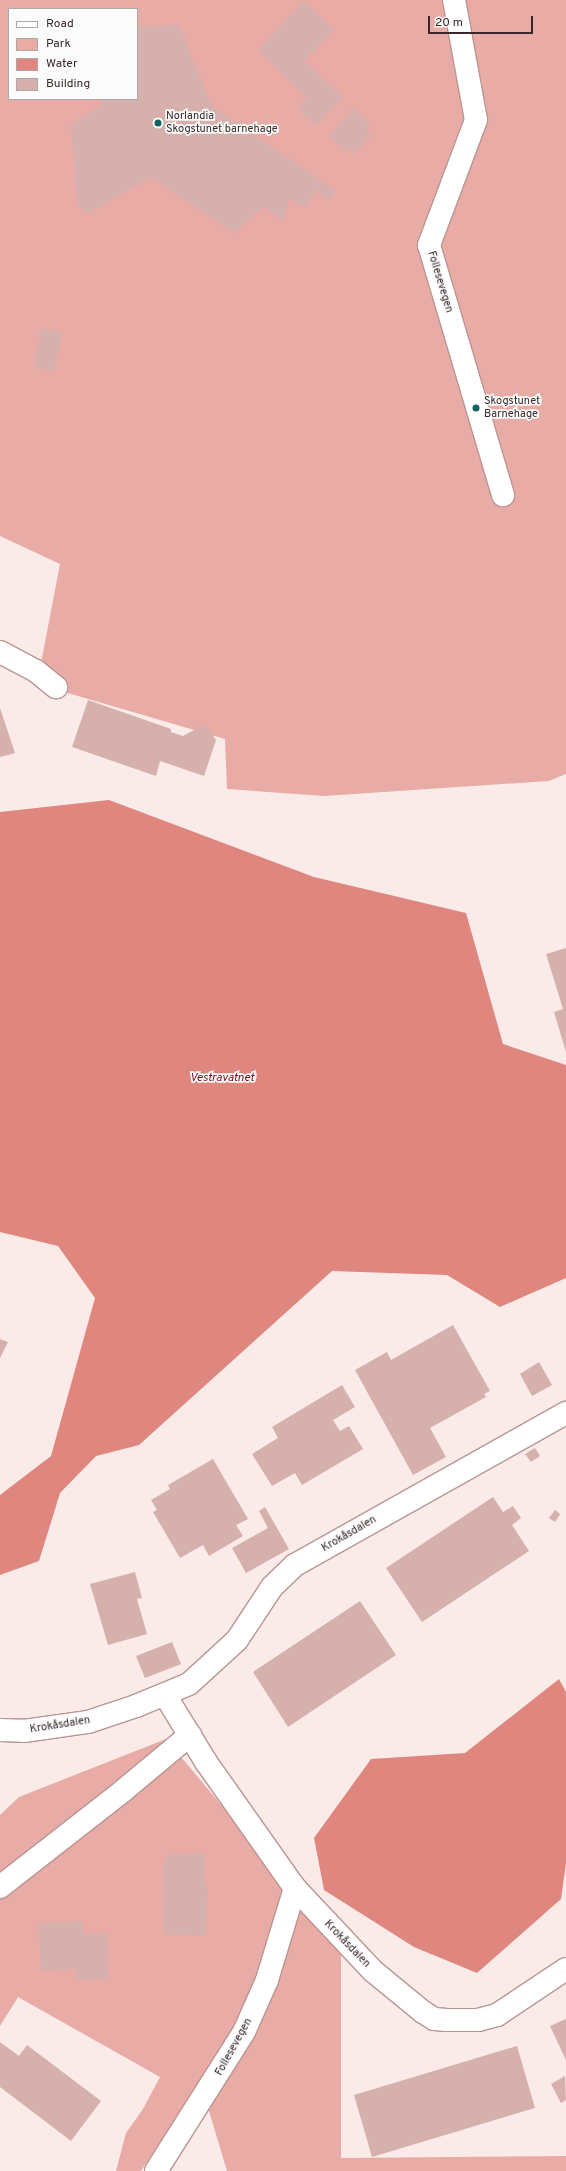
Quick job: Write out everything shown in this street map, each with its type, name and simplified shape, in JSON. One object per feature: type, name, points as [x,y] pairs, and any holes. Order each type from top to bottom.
[{"type":"street","name":"Follesevegen","points":[[454,0],[476,120],[429,245],[504,495]]},
{"type":"street","points":[[0,652],[36,671],[56,687]]},
{"type":"street","name":"Krokåsdalen","points":[[0,1730],[24,1731],[88,1722],[165,1695],[189,1684],[237,1640],[272,1587],[295,1565],[566,1413]]},
{"type":"street","name":"Krokåsdalen","points":[[165,1695],[190,1735],[295,1888],[373,1971],[399,1994],[434,2019],[478,2020],[497,2015],[566,1969]]},
{"type":"street","points":[[0,1887],[124,1790],[190,1735]]},
{"type":"street","name":"Follesevegen","points":[[156,2171],[244,2032],[267,1980],[295,1888]]},
{"type":"green space","points":[[0,0],[566,0],[566,774],[549,781],[324,796],[227,789],[225,739],[37,684],[60,564],[0,536]]},
{"type":"green space","points":[[166,1739],[341,1948],[341,2158],[566,2156],[566,2171],[227,2171],[200,2081],[141,2171],[116,2171],[126,2133],[143,2109],[160,2077],[18,1997],[0,2026],[0,1815],[19,1797]]},
{"type":"water","name":"Vestravatnet","points":[[109,800],[314,877],[466,913],[503,1044],[566,1065],[566,1278],[500,1307],[447,1275],[332,1271],[139,1445],[96,1456],[60,1493],[39,1561],[0,1575],[0,1495],[51,1456],[95,1298],[58,1246],[0,1232],[0,812]]},
{"type":"water","points":[[559,1679],[566,1692],[566,1863],[561,1899],[477,1973],[414,1947],[324,1890],[314,1838],[371,1759],[465,1753]]},
{"type":"building","points":[[304,1],[334,30],[304,61],[343,97],[316,126],[298,108],[307,98],[258,50]]},
{"type":"building","points":[[179,25],[212,106],[336,191],[329,200],[316,190],[305,208],[289,199],[284,221],[264,207],[234,233],[151,177],[88,213],[78,206],[71,125],[102,105],[100,100],[138,100],[139,26]]},
{"type":"building","points":[[354,108],[371,125],[367,130],[372,134],[355,153],[349,148],[346,152],[329,136]]},
{"type":"building","points":[[41,328],[62,332],[54,371],[34,367]]},
{"type":"building","points":[[88,700],[171,729],[171,732],[183,736],[205,724],[216,740],[204,776],[160,761],[156,776],[72,747]]},
{"type":"building","points":[[0,708],[15,753],[0,757]]},
{"type":"building","points":[[566,948],[566,1052],[554,1012],[563,1009],[546,954]]},
{"type":"building","points":[[453,1325],[490,1391],[484,1394],[486,1397],[430,1428],[446,1457],[413,1475],[355,1370],[387,1352],[391,1360]]},
{"type":"building","points":[[0,1339],[8,1342],[0,1358]]},
{"type":"building","points":[[539,1362],[552,1385],[532,1396],[520,1374]]},
{"type":"building","points":[[342,1385],[355,1407],[333,1420],[340,1431],[349,1426],[363,1449],[302,1485],[295,1473],[272,1486],[252,1454],[278,1438],[272,1427]]},
{"type":"building","points":[[535,1448],[540,1456],[531,1462],[525,1454]]},
{"type":"building","points":[[213,1459],[248,1519],[236,1525],[243,1536],[209,1556],[203,1545],[180,1558],[153,1512],[157,1510],[151,1500],[170,1489],[168,1485]]},
{"type":"building","points":[[493,1497],[503,1512],[513,1506],[521,1518],[512,1525],[529,1551],[422,1622],[386,1568]]},
{"type":"building","points":[[265,1507],[289,1549],[246,1573],[232,1548],[268,1528],[259,1511]]},
{"type":"building","points":[[555,1510],[560,1514],[555,1522],[549,1518]]},
{"type":"building","points":[[135,1572],[142,1598],[137,1599],[147,1634],[108,1645],[90,1584]]},
{"type":"building","points":[[360,1601],[396,1655],[288,1727],[253,1672]]},
{"type":"building","points":[[172,1642],[181,1664],[145,1678],[136,1656]]},
{"type":"building","points":[[167,1854],[204,1854],[205,1886],[208,1886],[206,1936],[164,1934],[163,1861],[167,1861]]},
{"type":"building","points":[[82,1921],[83,1934],[107,1934],[108,1979],[76,1980],[75,1969],[41,1971],[39,1923]]},
{"type":"building","points":[[566,2019],[566,2060],[550,2026]]},
{"type":"building","points":[[0,2042],[19,2056],[27,2045],[101,2101],[71,2141],[0,2087]]},
{"type":"building","points":[[517,2046],[535,2108],[372,2157],[354,2095]]},
{"type":"building","points":[[565,2076],[566,2100],[561,2103],[551,2084]]},
{"type":"place","name":"Norlandia Skogstunet barnehage","points":[[158,123]]},
{"type":"place","name":"Skogstunet Barnehage","points":[[476,408]]}]
